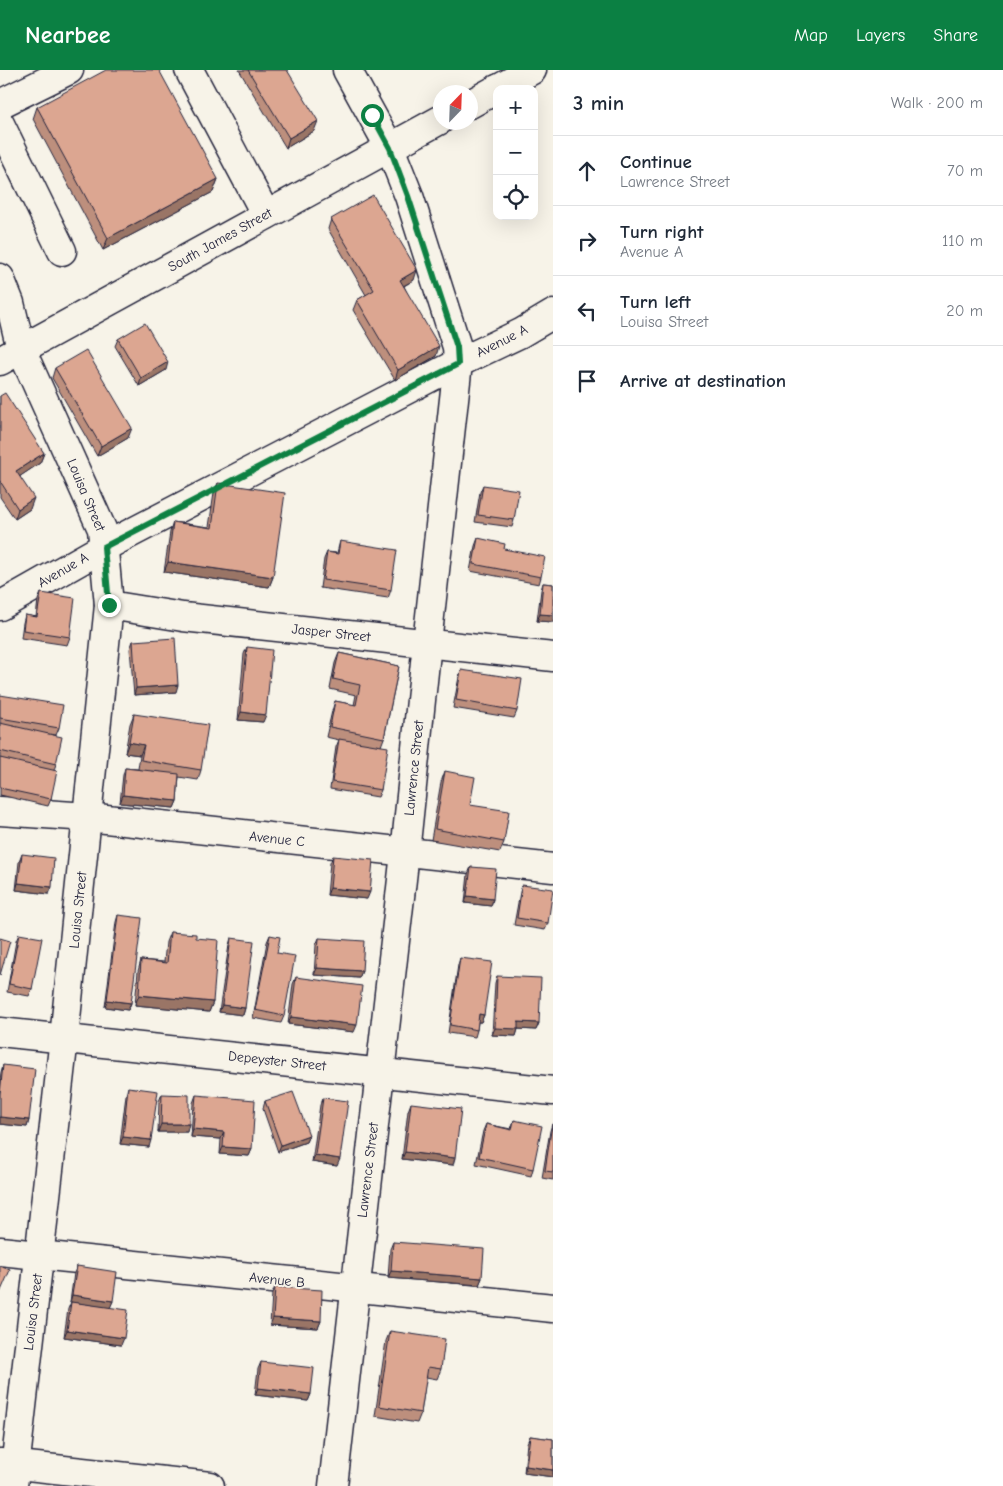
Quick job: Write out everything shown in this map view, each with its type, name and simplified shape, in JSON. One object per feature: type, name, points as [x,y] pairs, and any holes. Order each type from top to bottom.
[{"type":"street","points":[[0,104],[69,70]]},
{"type":"street","points":[[190,70],[266,215]]},
{"type":"street","name":"Lawrence Street","points":[[333,1486],[458,364],[457,347],[408,196],[390,148],[347,70]]},
{"type":"street","points":[[504,85],[532,70]]},
{"type":"street","points":[[478,100],[493,91]]},
{"type":"street","points":[[0,124],[62,250]]},
{"type":"street","name":"South James Street","points":[[10,355],[433,124]]},
{"type":"street","name":"Louisa Street","points":[[0,278],[10,303],[10,355],[102,529],[109,605],[40,1255],[10,1471]]},
{"type":"street","name":"Avenue A","points":[[0,606],[104,547],[521,333],[553,314]]},
{"type":"street","name":"Jasper Street","points":[[109,605],[183,616],[553,657]]},
{"type":"street","name":"Avenue C","points":[[0,811],[88,817],[553,868]]},
{"type":"street","name":"Depeyster Street","points":[[0,1032],[553,1091]]},
{"type":"street","name":"Avenue B","points":[[0,1251],[553,1308]]},
{"type":"street","points":[[10,1471],[210,1486]]},
{"type":"building","points":[[106,70],[159,70],[218,179],[108,238],[37,107]]},
{"type":"building","points":[[248,70],[287,70],[318,121],[289,138]]},
{"type":"building","points":[[373,195],[417,270],[400,280],[439,346],[398,370],[357,300],[374,290],[331,219]]},
{"type":"building","points":[[145,323],[168,362],[141,378],[118,339]]},
{"type":"building","points":[[86,350],[132,428],[101,446],[55,368]]},
{"type":"building","points":[[5,393],[44,453],[16,471],[34,498],[18,509],[0,481],[0,396]]},
{"type":"building","points":[[218,483],[285,493],[273,577],[168,562],[173,522],[212,528]]},
{"type":"building","points":[[483,485],[519,490],[514,520],[478,515]]},
{"type":"building","points":[[478,538],[505,544],[504,549],[545,557],[541,577],[473,564]]},
{"type":"building","points":[[340,541],[397,550],[391,590],[323,580],[327,552],[338,554]]},
{"type":"building","points":[[543,583],[553,584],[553,615],[540,614]]},
{"type":"building","points":[[41,593],[75,598],[70,637],[23,630],[25,615],[37,617]]},
{"type":"building","points":[[175,638],[178,685],[136,688],[133,641]]},
{"type":"building","points":[[247,647],[272,650],[266,715],[241,712]]},
{"type":"building","points":[[339,653],[399,666],[384,738],[330,727],[335,701],[356,705],[360,685],[333,679]]},
{"type":"building","points":[[461,670],[522,679],[517,711],[456,700]]},
{"type":"building","points":[[0,695],[63,705],[59,728],[0,718]]},
{"type":"building","points":[[134,714],[208,725],[201,770],[141,760],[144,745],[129,742]]},
{"type":"building","points":[[0,723],[62,737],[56,764],[0,751]]},
{"type":"building","points":[[339,739],[388,747],[381,790],[332,782]]},
{"type":"building","points":[[0,758],[57,771],[51,799],[0,788]]},
{"type":"building","points":[[125,768],[179,774],[177,801],[123,795]]},
{"type":"building","points":[[445,771],[475,777],[470,805],[509,811],[504,842],[435,829]]},
{"type":"building","points":[[22,854],[54,858],[52,887],[18,883]]},
{"type":"building","points":[[333,856],[373,860],[370,892],[330,888]]},
{"type":"building","points":[[471,867],[496,869],[493,899],[467,896]]},
{"type":"building","points":[[522,885],[553,889],[548,923],[517,918]]},
{"type":"building","points":[[118,915],[142,918],[131,1003],[107,1000]]},
{"type":"building","points":[[170,932],[196,934],[196,938],[218,940],[213,1002],[139,995],[141,960],[167,963]]},
{"type":"building","points":[[19,934],[42,938],[32,989],[9,984]]},
{"type":"building","points":[[270,935],[280,937],[277,953],[295,956],[284,1016],[255,1010]]},
{"type":"building","points":[[0,938],[10,941],[0,975]]},
{"type":"building","points":[[231,938],[254,941],[245,1008],[222,1005]]},
{"type":"building","points":[[319,938],[364,941],[362,971],[317,968]]},
{"type":"building","points":[[460,958],[492,962],[484,1015],[479,1014],[477,1030],[450,1025]]},
{"type":"building","points":[[497,976],[541,978],[539,1023],[518,1022],[518,1029],[495,1028]]},
{"type":"building","points":[[296,977],[362,986],[357,1025],[291,1017]]},
{"type":"building","points":[[3,1065],[35,1069],[29,1120],[0,1117]]},
{"type":"building","points":[[128,1087],[158,1091],[151,1140],[123,1137]]},
{"type":"building","points":[[293,1092],[309,1135],[281,1145],[265,1101]]},
{"type":"building","points":[[162,1094],[189,1095],[189,1124],[161,1124]]},
{"type":"building","points":[[196,1095],[255,1100],[252,1149],[223,1147],[224,1132],[193,1129]]},
{"type":"building","points":[[323,1098],[348,1101],[340,1159],[315,1155]]},
{"type":"building","points":[[411,1103],[461,1109],[455,1158],[405,1152]]},
{"type":"building","points":[[514,1120],[542,1126],[533,1169],[479,1157],[486,1124],[512,1130]]},
{"type":"building","points":[[553,1124],[553,1172],[545,1171]]},
{"type":"building","points":[[393,1242],[484,1249],[482,1278],[391,1271]]},
{"type":"building","points":[[0,1266],[10,1270],[0,1293]]},
{"type":"building","points":[[77,1266],[117,1272],[113,1301],[72,1295]]},
{"type":"building","points":[[275,1287],[322,1290],[321,1321],[273,1318]]},
{"type":"building","points":[[71,1302],[128,1310],[124,1338],[67,1330]]},
{"type":"building","points":[[390,1331],[445,1339],[441,1369],[428,1367],[421,1413],[379,1406]]},
{"type":"building","points":[[261,1362],[314,1368],[311,1394],[258,1388]]},
{"type":"building","points":[[530,1436],[553,1439],[553,1470],[526,1466]]},
{"type":"route","points":[[109,605],[104,547],[458,364],[457,347],[408,196],[390,148],[372,115]]}]
